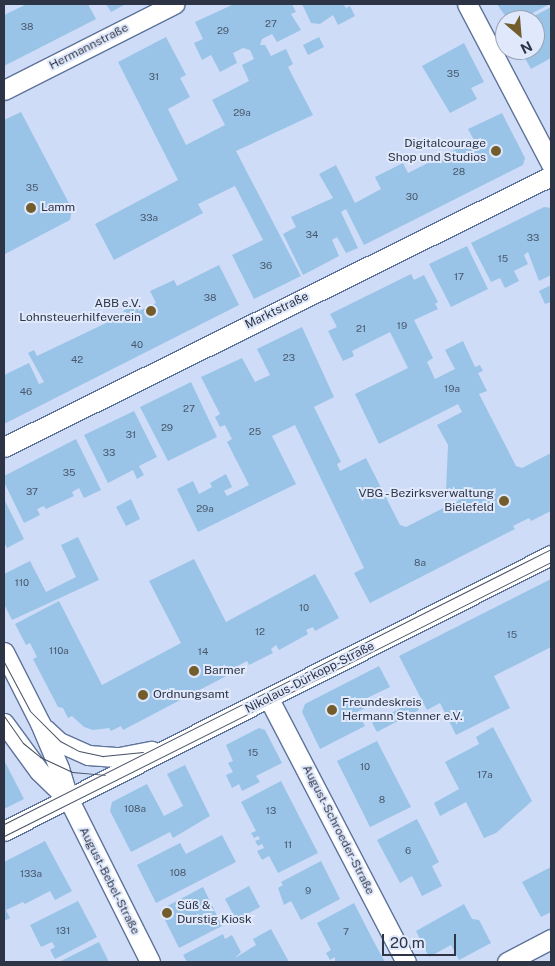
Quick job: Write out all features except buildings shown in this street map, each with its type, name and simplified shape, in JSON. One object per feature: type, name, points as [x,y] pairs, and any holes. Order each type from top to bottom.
[{"type":"street","name":"Hermannstraße","points":[[4,90],[174,4]]},
{"type":"street","points":[[467,4],[551,164]]},
{"type":"street","name":"Marktstraße","points":[[4,448],[551,176]]},
{"type":"street","name":"Nikolaus-Dürkopp-Straße","points":[[4,831],[551,555]]},
{"type":"street","name":"August-Bebel-Straße","points":[[4,652],[40,723],[59,768],[68,800],[150,962]]},
{"type":"street","name":"August-Schroeder-Straße","points":[[269,698],[406,962]]},
{"type":"street","name":"August-Bebel-Straße","points":[[4,723],[39,771],[68,800]]},
{"type":"street","name":"August-Bebel-Straße","points":[[40,723],[68,747],[103,757],[136,755],[181,743]]},
{"type":"street","points":[[507,962],[551,939]]},
{"type":"tram line","points":[[4,824],[551,549]]},
{"type":"tram line","points":[[4,836],[551,562]]},
{"type":"tram line","points":[[4,662],[30,711],[60,741],[79,751],[103,756],[143,752]]},
{"type":"tram line","points":[[4,716],[23,743],[40,757],[72,772],[105,775]]},
{"type":"place","name":"Digitalcourage Shop und Studios","points":[[496,151]]},
{"type":"place","name":"Lamm","points":[[31,208]]},
{"type":"place","name":"ABB e.V. Lohnsteuerhilfeverein","points":[[151,311]]},
{"type":"place","name":"VBG - Bezirksverwaltung Bielefeld","points":[[504,501]]},
{"type":"place","name":"Barmer","points":[[194,671]]},
{"type":"place","name":"Ordnungsamt","points":[[143,695]]},
{"type":"place","name":"Freundeskreis Hermann Stenner e.V.","points":[[332,710]]},
{"type":"place","name":"Süß & Durstig Kiosk","points":[[167,913]]}]
